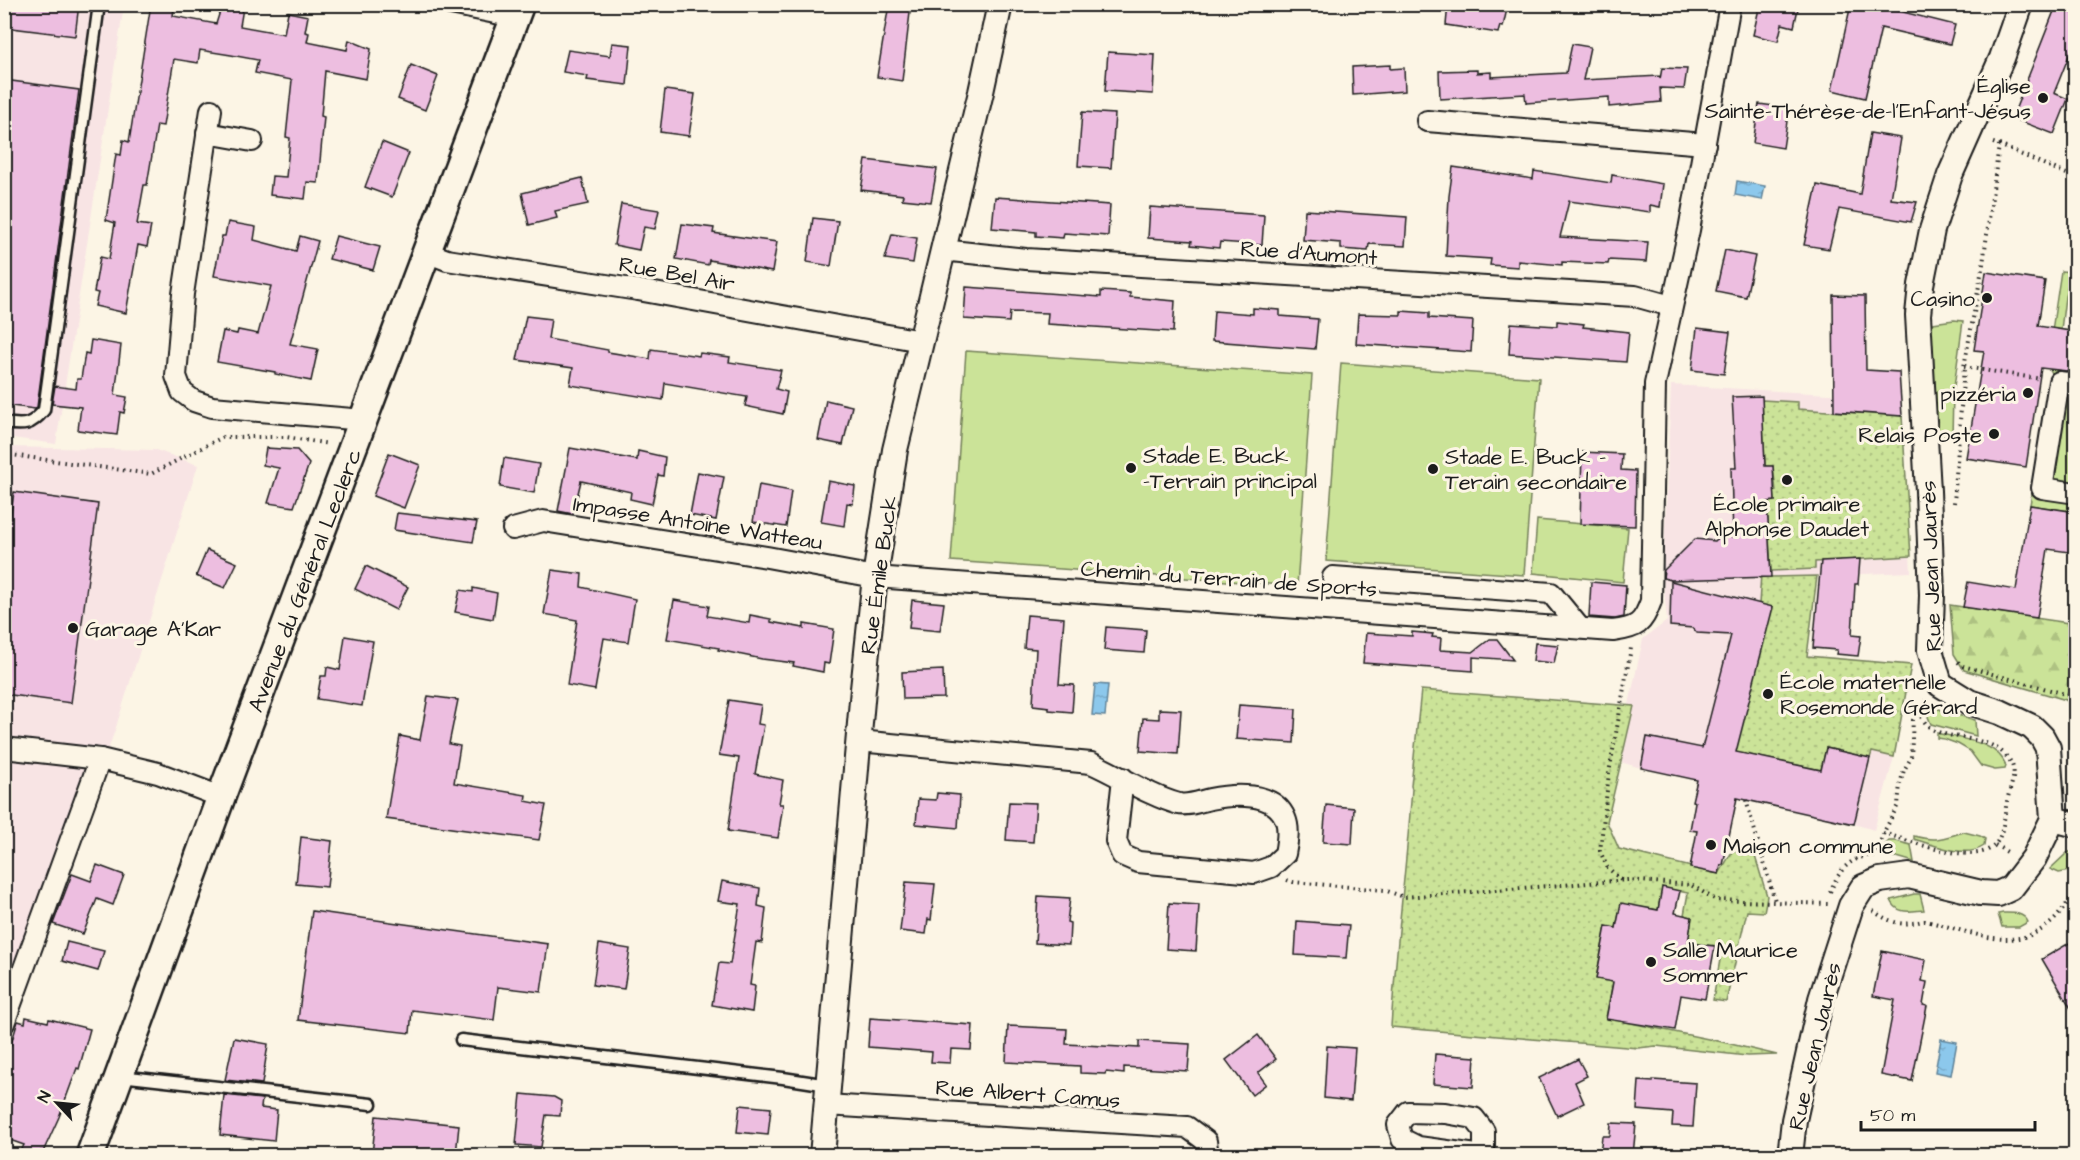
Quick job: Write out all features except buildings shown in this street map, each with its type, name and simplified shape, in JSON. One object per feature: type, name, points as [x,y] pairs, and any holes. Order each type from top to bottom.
[{"type":"main road","name":"Avenue du Général Leclerc","points":[[90,1155],[221,797],[517,11]]},
{"type":"street","points":[[451,4],[517,11]]},
{"type":"street","name":"Rue Émile Buck","points":[[822,1155],[875,577],[895,450],[1000,4]]},
{"type":"street","points":[[1633,628],[1646,616],[1651,601],[1655,384],[1689,230],[1730,4]]},
{"type":"street","name":"Rue Jean Jaurès","points":[[1790,1155],[1794,1120],[1821,999],[1851,906],[1863,887],[1880,880],[1909,876],[1981,893],[1998,894],[2012,888],[2064,822],[2048,748],[2042,737],[2032,727],[2000,712],[1969,702],[1941,684],[1930,650],[1932,595],[1918,315],[1921,285],[1932,230],[1950,175],[2002,58],[2021,4]]},
{"type":"street","points":[[211,110],[183,294],[176,376],[182,392],[194,401],[212,407],[364,420]]},
{"type":"street","points":[[1427,121],[1704,144]]},
{"type":"street","points":[[207,133],[252,141]]},
{"type":"street","name":"Rue d'Aumont","points":[[942,250],[1026,258],[1635,296],[1671,306]]},
{"type":"street","name":"Rue Bel Air","points":[[426,252],[447,260],[638,290],[921,341]]},
{"type":"street","points":[[2067,383],[2042,488],[2076,493]]},
{"type":"street","name":"Impasse Antoine Watteau","points":[[513,529],[543,521],[875,577]]},
{"type":"street","name":"Chemin du Terrain de Sports","points":[[875,577],[1613,631],[1633,628]]},
{"type":"street","name":"Chemin du Terrain de Sports","points":[[1333,577],[1551,593],[1579,627]]},
{"type":"street","points":[[859,741],[1091,764],[1123,778],[1144,792],[1182,805],[1214,798],[1251,795],[1272,803],[1285,817],[1288,834],[1285,854],[1271,867],[1254,873],[1138,862],[1122,855],[1116,841],[1123,778]]},
{"type":"street","points":[[4,748],[100,759],[158,773],[221,797]]},
{"type":"street","points":[[4,1023],[100,759]]},
{"type":"street","name":"Rue Albert Camus","points":[[827,1095],[1187,1127],[1206,1141],[1208,1155]]},
{"type":"lane","points":[[4,423],[23,426],[36,419],[44,410],[99,4]]},
{"type":"lane","points":[[462,1040],[783,1078],[827,1095]]},
{"type":"lane","points":[[119,1076],[371,1104]]},
{"type":"path","points":[[1984,140],[2076,179],[2076,188]]},
{"type":"path","points":[[1953,506],[1957,482],[1964,367],[1983,264],[1999,145]]},
{"type":"path","points":[[2074,215],[2076,204]]},
{"type":"path","points":[[1964,367],[2067,383]]},
{"type":"path","points":[[4,454],[151,474],[223,437],[286,437],[352,450]]},
{"type":"path","points":[[1621,880],[1607,867],[1600,851],[1609,773],[1633,628]]},
{"type":"path","points":[[1954,660],[1963,666],[2076,697]]},
{"type":"path","points":[[1875,855],[1883,833],[1898,805],[1900,784],[1911,758],[1913,720],[1928,698]]},
{"type":"path","points":[[1883,833],[1967,855],[1983,851],[1995,844],[2001,834],[2015,772],[2010,761],[2001,751],[1991,745],[1932,729],[1917,712]]},
{"type":"path","points":[[1746,800],[1775,901]]},
{"type":"path","points":[[1995,844],[2009,853]]},
{"type":"path","points":[[1271,867],[1280,876],[1293,882],[1384,890],[1404,897],[1621,880],[1691,885],[1716,900],[1828,904]]},
{"type":"path","points":[[1873,911],[1887,920],[1909,924],[1922,921],[1987,937],[2011,940],[2046,927],[2076,892]]},
{"type":"shaded area","points":[[5,5],[124,5],[56,444],[5,437]]},
{"type":"shaded area","points":[[1671,385],[1901,398],[1911,572],[1817,576],[1807,655],[1911,665],[1894,757],[1874,830],[1695,790],[1696,780],[1617,761],[1643,639],[1667,621],[1663,578]]},
{"type":"shaded area","points":[[5,447],[156,450],[198,465],[115,730],[5,1038]]},
{"type":"green space","points":[[2061,271],[2071,272],[2061,330],[2071,331],[2065,371],[2075,372],[2075,512],[2030,505],[2052,373],[2047,364]]},
{"type":"green space","points":[[1963,321],[1953,394],[1952,436],[1932,434],[1926,324]]},
{"type":"green space","name":"Stade E. Buck -Terrain principal","points":[[966,351],[1312,375],[1297,586],[951,561]]},
{"type":"green space","name":"Stade E. Buck - Terain secondaire","points":[[1341,363],[1539,378],[1524,575],[1326,561]]},
{"type":"green space","points":[[1762,400],[1798,402],[1798,409],[1902,416],[1911,556],[1815,562],[1815,569],[1771,571],[1767,502],[1775,501],[1774,491],[1776,491],[1773,466],[1765,466]]},
{"type":"green space","points":[[1537,520],[1628,528],[1623,582],[1533,573]]},
{"type":"green space","points":[[1761,574],[1770,577],[1817,576],[1807,656],[1911,665],[1894,757],[1872,752],[1870,758],[1826,748],[1821,770],[1750,755],[1734,760],[1759,604]]},
{"type":"green space","points":[[1950,605],[2075,624],[2075,712],[2066,700],[1964,670],[1954,654]]},
{"type":"green space","points":[[1421,690],[1634,706],[1607,822],[1619,849],[1719,874],[1733,850],[1755,856],[1767,896],[1764,912],[1747,911],[1726,1002],[1713,1000],[1722,948],[1688,943],[1692,917],[1684,915],[1688,893],[1663,888],[1658,910],[1621,904],[1616,928],[1606,927],[1596,978],[1613,982],[1606,1018],[1777,1055],[1747,1056],[1656,1046],[1638,1048],[1391,1027]]},
{"type":"green space","points":[[1932,706],[1975,720],[1976,736],[1931,724],[1927,714]]},
{"type":"green space","points":[[1937,733],[1986,746],[2002,758],[2005,769],[1995,770],[1981,766],[1970,751],[1958,744],[1937,738]]},
{"type":"green space","points":[[1964,832],[1985,839],[1984,846],[1976,850],[1959,851],[1914,839],[1914,836],[1929,839]]},
{"type":"green space","points":[[1889,841],[1911,845],[1914,862],[1897,857],[1882,857],[1882,848]]},
{"type":"green space","points":[[2075,850],[2075,870],[2059,873],[2050,869],[2067,853]]},
{"type":"green space","points":[[1920,894],[1924,910],[1900,910],[1891,900]]},
{"type":"green space","points":[[1998,914],[2021,915],[2028,922],[2019,927],[2002,927]]},
{"type":"water","points":[[1737,181],[1765,186],[1762,200],[1735,195]]},
{"type":"water","points":[[1095,684],[1108,685],[1105,716],[1092,715]]},
{"type":"water","points":[[1941,1039],[1957,1042],[1951,1075],[1935,1072]]},
{"type":"place","name":"Église Sainte-Thérèse-de-l'Enfant-Jésus","points":[[2043,98]]},
{"type":"place","name":"Casino","points":[[1987,298]]},
{"type":"place","name":"pizzéria","points":[[2028,393]]},
{"type":"place","name":"Relais Poste","points":[[1994,434]]},
{"type":"place","name":"Stade E. Buck -Terrain principal","points":[[1131,468]]},
{"type":"place","name":"Stade E. Buck - Terain secondaire","points":[[1433,469]]},
{"type":"place","name":"École primaire Alphonse Daudet","points":[[1787,480]]},
{"type":"place","name":"Garage A'Kar","points":[[73,628]]},
{"type":"place","name":"École maternelle Rosemonde Gérard","points":[[1768,694]]},
{"type":"place","name":"Maison commune","points":[[1711,845]]},
{"type":"place","name":"Salle Maurice Sommer","points":[[1651,962]]}]
